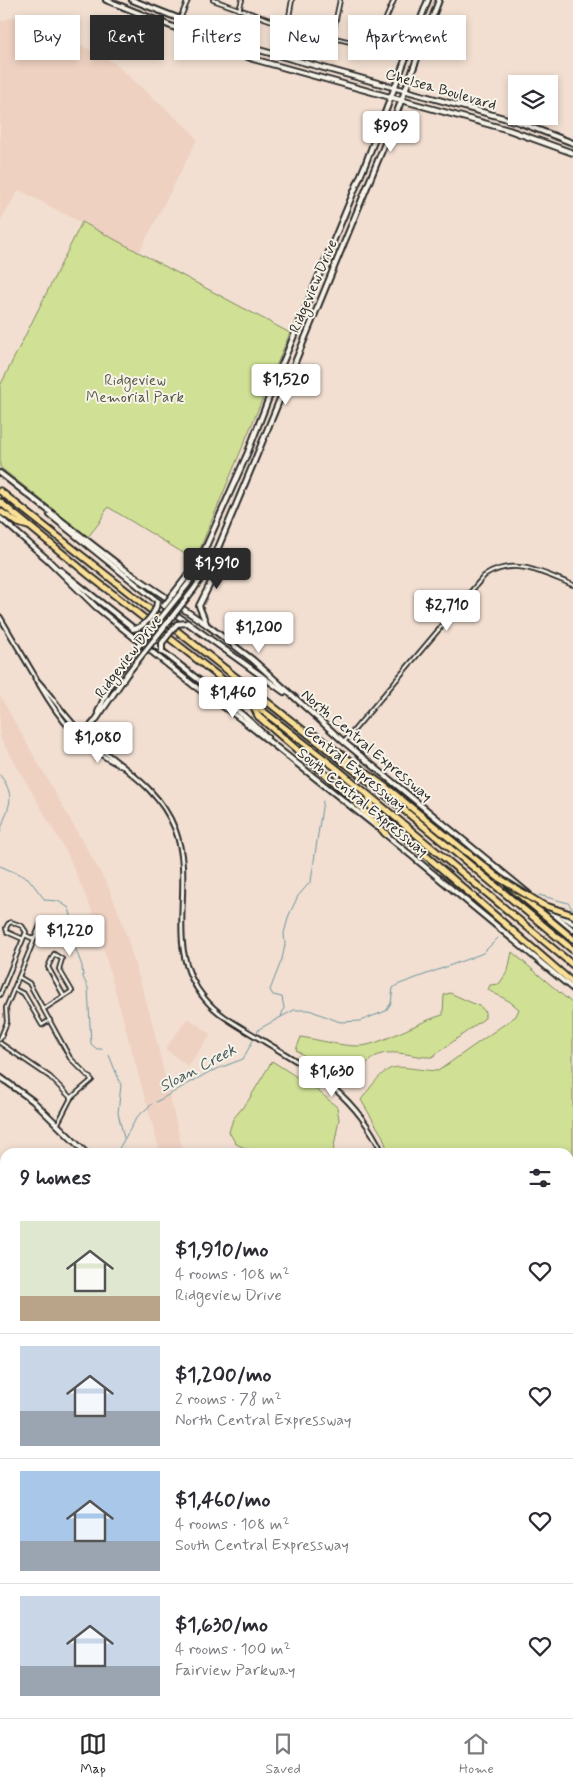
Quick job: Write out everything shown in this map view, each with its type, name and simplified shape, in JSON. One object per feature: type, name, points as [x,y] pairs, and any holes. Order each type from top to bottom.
[{"type":"highway","name":"Central Expressway","points":[[0,491],[264,698],[573,950]]},
{"type":"highway","name":"Central Expressway","points":[[0,502],[370,796],[573,965]]},
{"type":"highway","points":[[0,511],[18,523],[30,526]]},
{"type":"highway","points":[[264,698],[390,790],[573,940]]},
{"type":"highway","points":[[252,703],[258,716],[348,794],[386,834]]},
{"type":"highway","points":[[370,796],[372,807],[573,985]]},
{"type":"highway","points":[[499,878],[544,905],[573,915]]},
{"type":"main road","name":"Chelsea Boulevard","points":[[106,0],[174,27]]},
{"type":"main road","name":"Chelsea Boulevard","points":[[132,0],[174,17]]},
{"type":"main road","name":"Ridgeview Drive","points":[[95,721],[117,673],[196,569],[228,499],[363,172],[428,0]]},
{"type":"main road","name":"Ridgeview Drive","points":[[79,739],[95,721],[118,685],[207,571],[213,560],[401,101],[439,0]]},
{"type":"main road","name":"Chelsea Boulevard","points":[[260,50],[529,126],[573,143]]},
{"type":"main road","name":"Chelsea Boulevard","points":[[257,60],[510,130],[573,153]]},
{"type":"main road","points":[[297,328],[306,332]]},
{"type":"main road","name":"North Central Expressway","points":[[0,474],[124,569],[207,625],[253,660],[344,742],[573,930]]},
{"type":"main road","points":[[228,499],[237,503]]},
{"type":"main road","points":[[42,507],[120,573],[186,623],[296,700]]},
{"type":"main road","name":"South Central Expressway","points":[[0,518],[47,559],[96,608],[193,685],[273,744],[566,979]]},
{"type":"main road","points":[[47,559],[259,728],[273,744]]},
{"type":"main road","points":[[207,625],[199,606],[216,572],[213,560]]},
{"type":"main road","points":[[133,629],[143,626],[157,607],[157,601]]},
{"type":"main road","points":[[162,651],[162,643],[177,624],[186,623]]},
{"type":"main road","points":[[531,896],[573,923]]},
{"type":"main road","points":[[0,1077],[27,1096],[81,1148]]},
{"type":"street","points":[[182,15],[188,0]]},
{"type":"street","points":[[214,0],[270,20]]},
{"type":"street","points":[[239,10],[242,0]]},
{"type":"street","points":[[289,15],[292,0]]},
{"type":"street","points":[[337,15],[340,0]]},
{"type":"street","points":[[338,39],[372,47],[376,42],[394,0]]},
{"type":"street","points":[[344,742],[475,584],[484,576],[499,568],[520,565],[573,585]]},
{"type":"street","points":[[0,617],[58,716],[79,739],[96,752],[130,772]]},
{"type":"street","points":[[36,678],[84,734],[130,772],[159,800],[172,822],[178,837],[184,878],[181,938],[189,972],[206,1000],[234,1023],[325,1080],[344,1096],[370,1130],[380,1148]]},
{"type":"street","points":[[0,994],[26,932],[22,926],[11,922],[8,924],[7,932],[23,939]]},
{"type":"street","points":[[0,1039],[7,1022],[6,1008],[41,923],[53,922]]},
{"type":"street","points":[[24,935],[34,939]]},
{"type":"street","points":[[44,1009],[72,991],[60,969],[62,959],[54,954],[48,967],[64,996]]},
{"type":"street","points":[[19,977],[28,983],[70,1058],[92,1080],[71,1098],[57,1124]]},
{"type":"street","points":[[14,989],[24,994],[42,1025],[50,1020]]},
{"type":"street","points":[[0,1043],[50,1078],[71,1098]]},
{"type":"shaded area","points":[[15,16],[15,60],[80,60],[80,44],[90,50],[90,60],[109,60],[114,63],[192,132],[197,140],[139,253],[19,190],[0,221],[0,22]]},
{"type":"shaded area","points":[[0,696],[108,886],[123,924],[151,1018],[182,1148],[159,1148],[95,918],[68,855],[0,737]]},
{"type":"shaded area","points":[[188,1018],[211,1034],[188,1066],[165,1049]]},
{"type":"green space","name":"Ridgeview Memorial Park","points":[[82,222],[290,333],[199,551],[193,559],[108,507],[88,537],[0,467],[0,386]]},
{"type":"green space","points":[[512,952],[573,1004],[573,1148],[387,1148],[383,1137],[361,1100],[371,1086],[387,1071],[401,1067],[438,1071],[516,1016],[519,1009],[509,1001],[488,990],[490,985],[499,984],[508,971]]},
{"type":"green space","points":[[450,993],[481,1007],[485,1012],[485,1018],[432,1057],[399,1053],[383,1054],[368,1062],[348,1087],[296,1050],[301,1037],[352,1046],[367,1045],[388,1038],[443,1015],[444,995]]},
{"type":"green space","points":[[272,1061],[317,1090],[337,1107],[339,1119],[334,1148],[245,1148],[236,1144],[229,1132],[233,1119],[248,1101]]},
{"type":"waterway","points":[[0,775],[6,784],[10,797],[8,810],[0,833]]},
{"type":"waterway","points":[[281,1017],[284,1008],[282,997],[273,995],[270,990],[282,959],[285,945],[284,933],[289,915],[298,896],[311,881],[323,801]]},
{"type":"waterway","points":[[0,866],[28,878],[45,900],[58,901],[69,908],[77,938],[75,947],[88,988],[91,1044],[97,1049],[103,1049],[109,1055],[121,1085],[118,1113],[124,1138]]},
{"type":"waterway","name":"Sloan Creek","points":[[539,895],[568,903],[573,910]]},
{"type":"waterway","name":"Sloan Creek","points":[[156,1102],[209,1072],[243,1059],[259,1029],[294,1010],[309,1010],[340,1022],[360,1021],[386,1011],[391,1003],[393,988],[397,985],[483,953],[498,938]]},
{"type":"waterway","name":"Sloan Creek","points":[[119,1148],[137,1117],[152,1104]]}]
